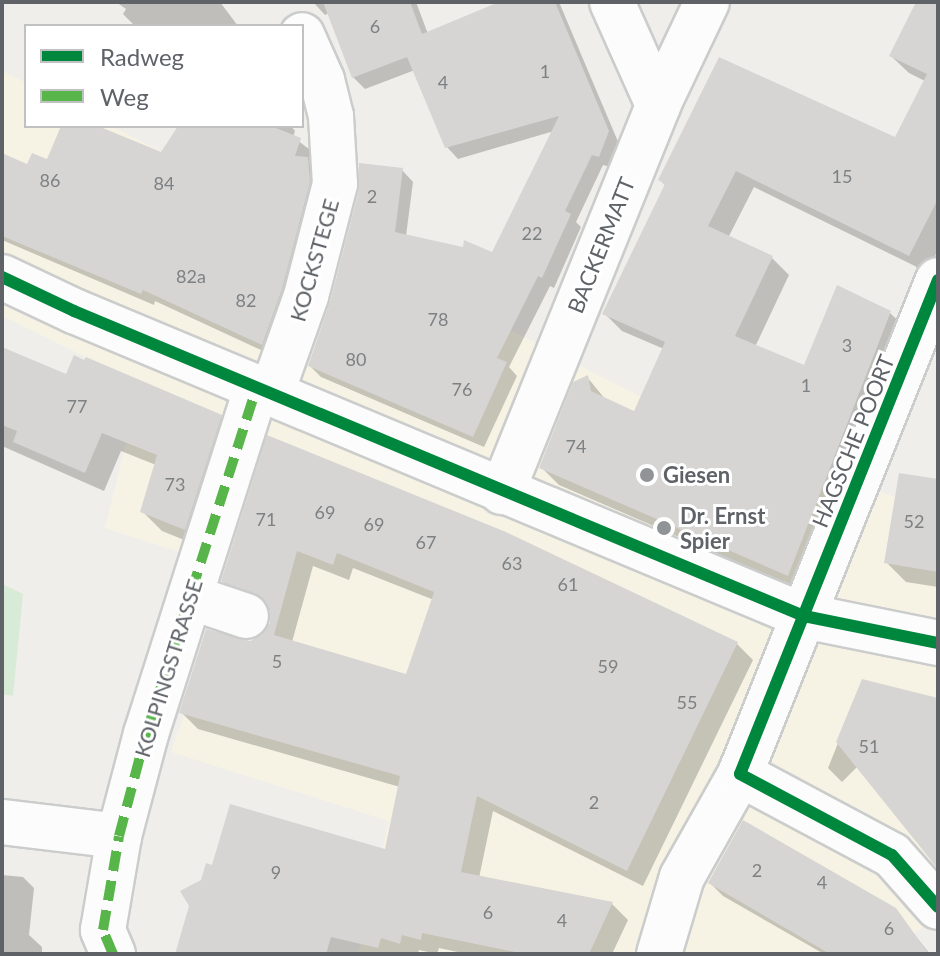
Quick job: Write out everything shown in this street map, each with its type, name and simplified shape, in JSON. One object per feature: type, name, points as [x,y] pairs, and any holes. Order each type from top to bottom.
[{"type":"street","points":[[285,2],[297,24]]},
{"type":"street","points":[[612,2],[658,105]]},
{"type":"street","name":"BACKERMATT","points":[[502,492],[658,105],[707,2]]},
{"type":"street","name":"KOCKSTEGE","points":[[264,389],[306,296],[335,184],[331,116],[322,80],[304,40]]},
{"type":"street","points":[[2,277],[74,311],[502,492],[804,616],[938,643]]},
{"type":"street","name":"HAGSCHE POORT","points":[[659,954],[682,877],[740,774],[938,280]]},
{"type":"street","name":"KOLPINGSTRASSE","points":[[113,954],[103,930],[119,836],[146,734],[190,597],[264,389]]},
{"type":"street","points":[[190,597],[246,616]]},
{"type":"street","points":[[740,774],[892,855],[938,907]]},
{"type":"street","points":[[2,822],[119,836]]},
{"type":"shaded area","points":[[2,71],[24,82],[24,128],[115,128],[713,434],[938,512],[938,919],[877,954],[358,954],[389,821],[171,752],[235,570],[105,528],[141,384],[2,316]]},
{"type":"green space","points":[[2,584],[23,594],[13,696],[2,694]]},
{"type":"building","points":[[323,2],[410,2],[422,34],[499,2],[555,2],[609,131],[599,157],[592,155],[565,211],[571,214],[542,278],[538,276],[497,358],[507,362],[473,437],[308,366],[330,302],[359,190],[359,163],[403,168],[395,232],[463,247],[464,240],[492,252],[559,116],[445,148],[407,57],[352,78]]},
{"type":"building","points":[[916,2],[938,2],[938,199],[909,256],[736,171],[708,226],[773,256],[735,336],[804,365],[837,285],[891,311],[788,576],[539,468],[573,382],[588,375],[591,391],[634,411],[665,342],[602,314],[665,184],[658,180],[719,57],[895,137],[927,74],[889,56]]},
{"type":"building","points":[[60,128],[103,128],[161,152],[177,128],[276,128],[301,138],[295,156],[308,157],[310,182],[282,289],[262,345],[143,290],[141,294],[2,236],[2,153],[27,164],[32,153],[47,159]]},
{"type":"building","points":[[2,347],[66,374],[74,355],[84,360],[86,357],[222,415],[185,530],[140,512],[157,455],[102,433],[85,473],[13,442],[17,431],[2,425]]},
{"type":"building","points":[[267,435],[506,532],[738,642],[627,871],[477,796],[461,872],[613,902],[589,954],[525,954],[422,933],[421,940],[402,935],[400,944],[381,938],[378,948],[331,937],[326,954],[175,954],[189,906],[180,891],[201,880],[206,863],[212,865],[230,804],[385,849],[400,776],[179,713],[206,629],[250,641],[262,635],[270,623],[270,610],[264,599],[221,581]],"holes":[[[297,551],[333,565],[337,553],[434,592],[406,674],[274,635]]]},
{"type":"building","points":[[899,473],[938,479],[938,572],[884,563]]},
{"type":"building","points":[[862,679],[938,698],[938,869],[836,742]]},
{"type":"building","points":[[743,820],[896,908],[929,954],[830,954],[708,883]]},
{"type":"marked path","points":[[113,954],[103,930],[119,836],[146,734],[257,386]]},
{"type":"cycle path","points":[[2,277],[74,311],[804,616],[938,643]]},
{"type":"cycle path","points":[[938,280],[740,774],[892,855],[938,907]]},
{"type":"place","name":"Giesen","points":[[647,475]]},
{"type":"place","name":"Dr. Ernst Spier","points":[[664,528]]}]
